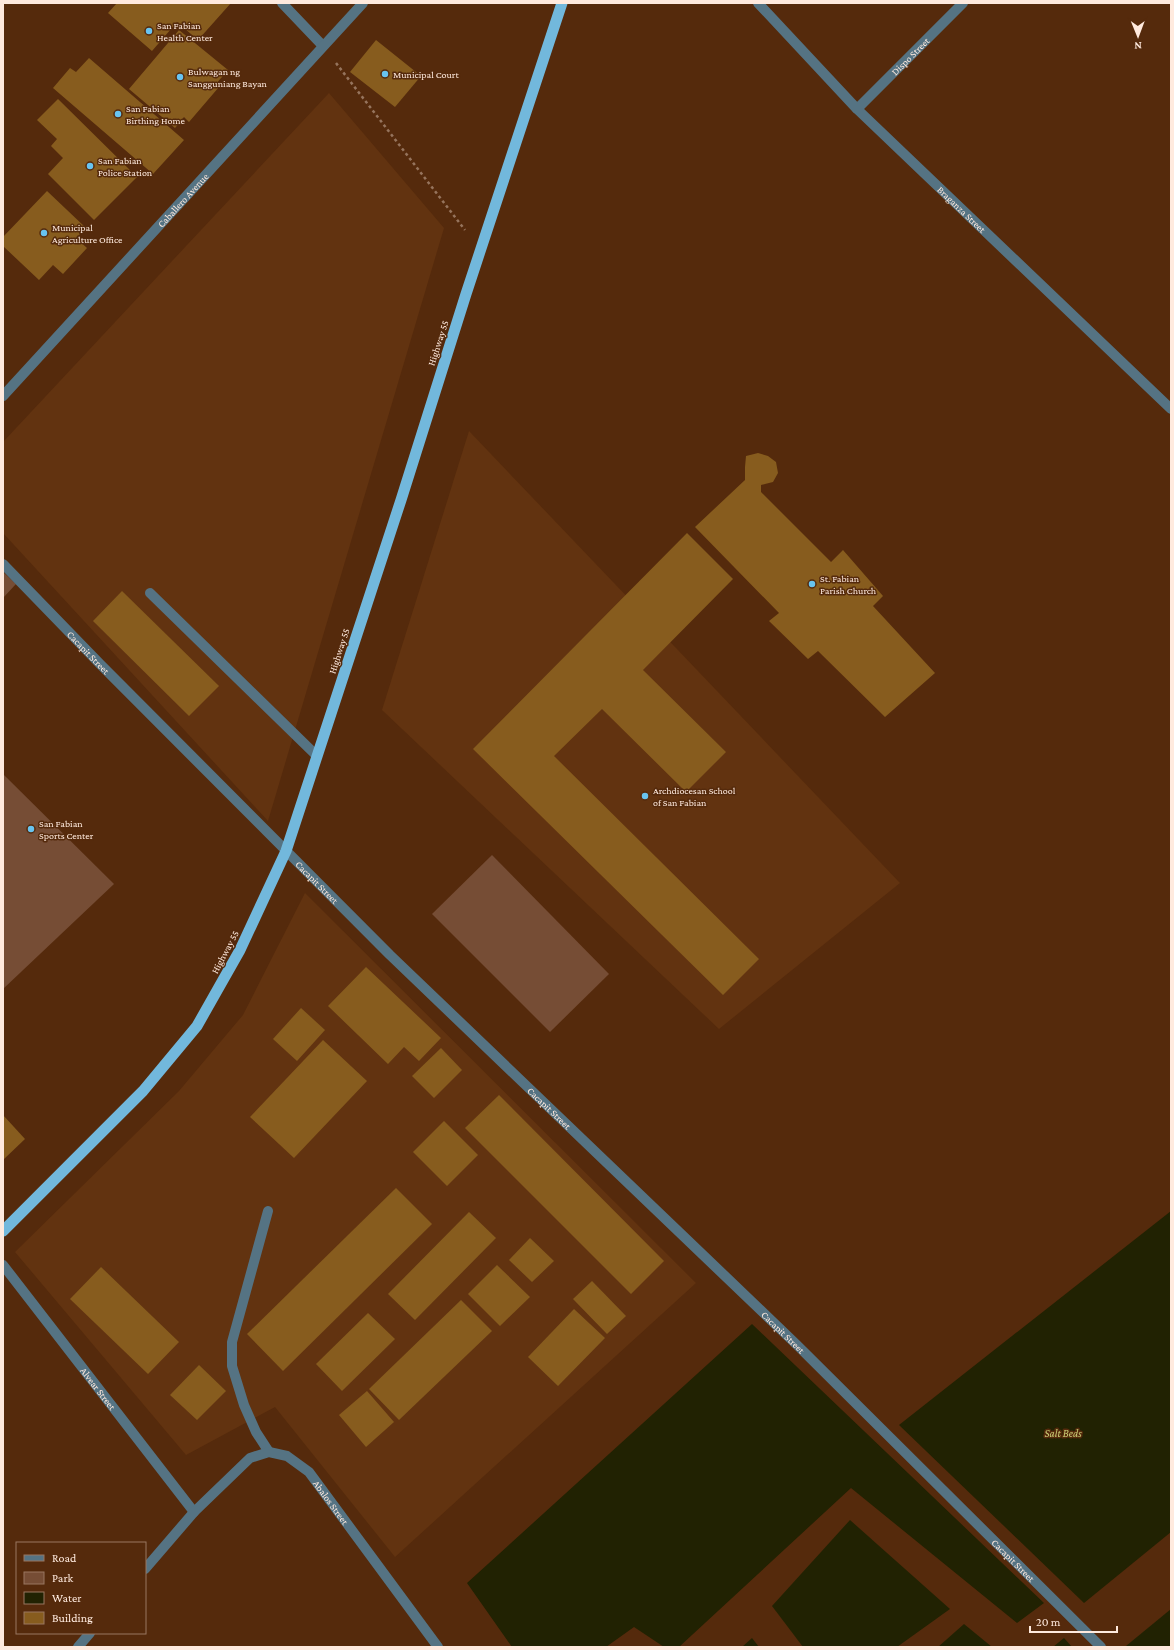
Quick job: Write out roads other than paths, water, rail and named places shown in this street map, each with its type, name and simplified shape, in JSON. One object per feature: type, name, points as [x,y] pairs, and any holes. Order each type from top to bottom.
[{"type":"highway","name":"Highway 55","points":[[3,1231],[143,1090],[197,1026],[240,950],[286,851],[562,3]]},
{"type":"street","points":[[282,3],[324,46]]},
{"type":"street","name":"Caballero Avenue","points":[[3,396],[363,3]]},
{"type":"street","name":"Braganza Street","points":[[758,3],[857,108],[1171,409]]},
{"type":"street","name":"Dispo Street","points":[[857,108],[963,3]]},
{"type":"street","name":"Cacapit Street","points":[[3,564],[105,670],[390,955],[797,1345],[1101,1647]]},
{"type":"street","points":[[150,593],[317,756]]},
{"type":"street","points":[[146,1568],[194,1512],[250,1458],[269,1452],[256,1432],[244,1404],[232,1366],[232,1342],[268,1212]]},
{"type":"street","name":"Alvear Street","points":[[3,1265],[194,1512]]},
{"type":"street","name":"Abalos Street","points":[[269,1452],[287,1456],[309,1472],[438,1647]]},
{"type":"street","points":[[78,1647],[89,1634]]},
{"type":"water","name":"Salt Beds","points":[[1171,1211],[1171,1532],[1084,1603],[899,1425]]},
{"type":"water","points":[[752,1324],[1044,1603],[1017,1623],[851,1488],[679,1647],[664,1647],[634,1627],[606,1647],[512,1647],[467,1583]]},
{"type":"water","points":[[850,1520],[950,1609],[897,1647],[803,1647],[772,1606]]},
{"type":"water","points":[[1171,1609],[1171,1647],[1126,1646]]},
{"type":"water","points":[[964,1624],[992,1647],[938,1647]]},
{"type":"water","points":[[752,1638],[759,1647],[742,1647]]},
{"type":"water","points":[[1064,1638],[1072,1647],[1053,1647]]},
{"type":"place","name":"San Fabian Health Center","points":[[149,31]]},
{"type":"place","name":"Municipal Court","points":[[385,74]]},
{"type":"place","name":"Bulwagan ng Sangguniang Bayan","points":[[180,77]]},
{"type":"place","name":"San Fabian Birthing Home","points":[[118,114]]},
{"type":"place","name":"San Fabian Police Station","points":[[90,166]]},
{"type":"place","name":"Municipal Agriculture Office","points":[[44,233]]},
{"type":"place","name":"St. Fabian Parish Church","points":[[812,584]]},
{"type":"place","name":"Archdiocesan School of San Fabian","points":[[645,796]]},
{"type":"place","name":"San Fabian Sports Center","points":[[31,829]]}]
